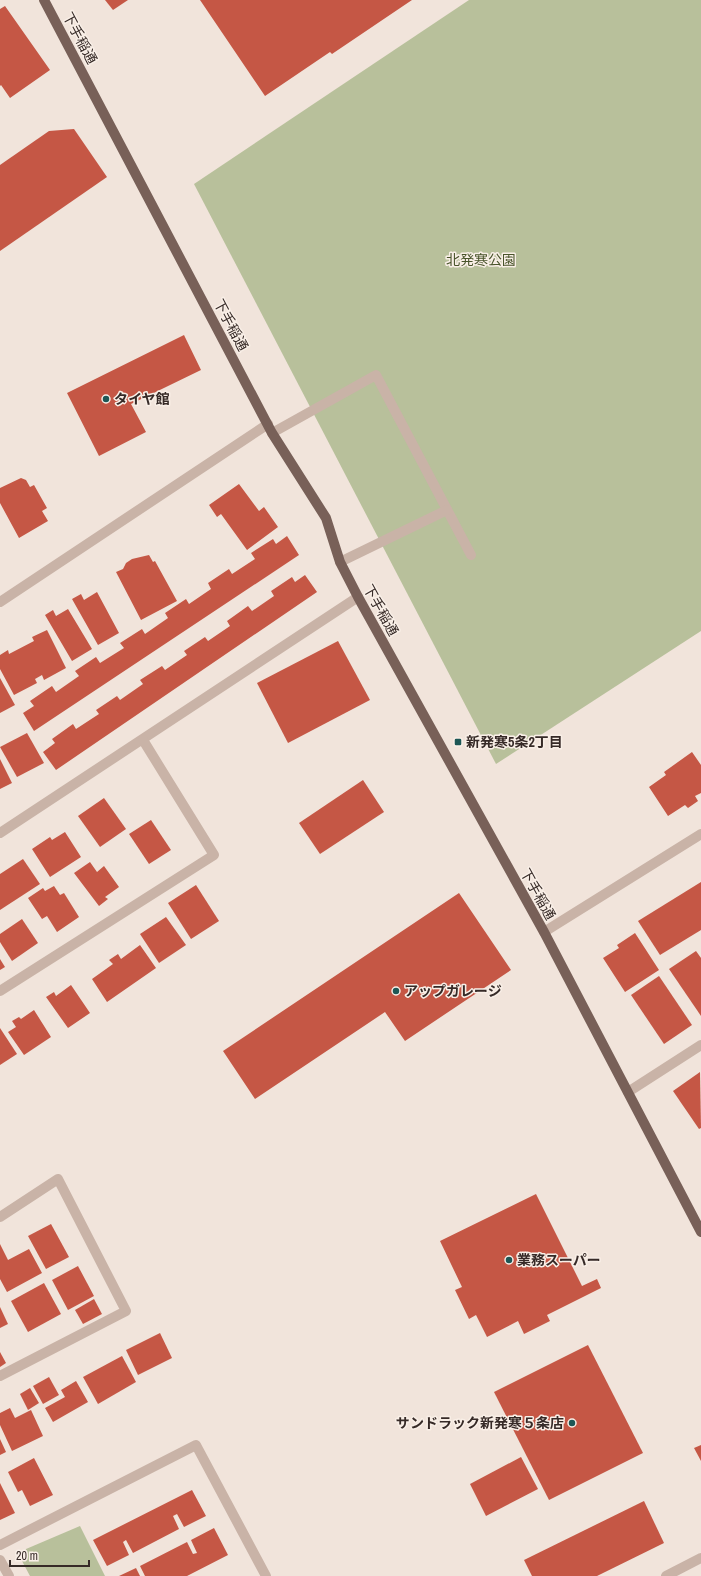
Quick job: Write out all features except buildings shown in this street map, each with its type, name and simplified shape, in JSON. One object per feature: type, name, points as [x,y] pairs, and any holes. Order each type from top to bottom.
[{"type":"main road","name":"下手稲通","points":[[44,0],[270,429],[326,518],[340,562],[358,597],[544,932],[701,1232]]},
{"type":"street","points":[[0,602],[270,429],[376,375],[471,555]]},
{"type":"street","points":[[340,562],[447,510]]},
{"type":"street","points":[[0,833],[358,597]]},
{"type":"street","points":[[0,991],[214,855],[143,740]]},
{"type":"street","points":[[544,932],[701,834]]},
{"type":"street","points":[[628,1092],[701,1045]]},
{"type":"street","points":[[0,1217],[58,1179],[126,1310],[0,1376]]},
{"type":"street","points":[[0,1545],[196,1445],[265,1575]]},
{"type":"street","points":[[666,1576],[701,1558]]},
{"type":"street","points":[[0,1560],[9,1576]]},
{"type":"green space","name":"北発寒公園","points":[[469,0],[701,0],[701,631],[496,764],[194,184]]},
{"type":"green space","points":[[80,1526],[105,1576],[30,1576],[22,1561],[26,1549]]},
{"type":"place","name":"タイヤ館","points":[[106,399]]},
{"type":"place","name":"新発寒5条2丁目","points":[[458,742]]},
{"type":"place","name":"アップガレージ","points":[[396,991]]},
{"type":"place","name":"業務スーパー","points":[[509,1260]]},
{"type":"place","name":"サンドラック新発寒５条店","points":[[572,1423]]}]
